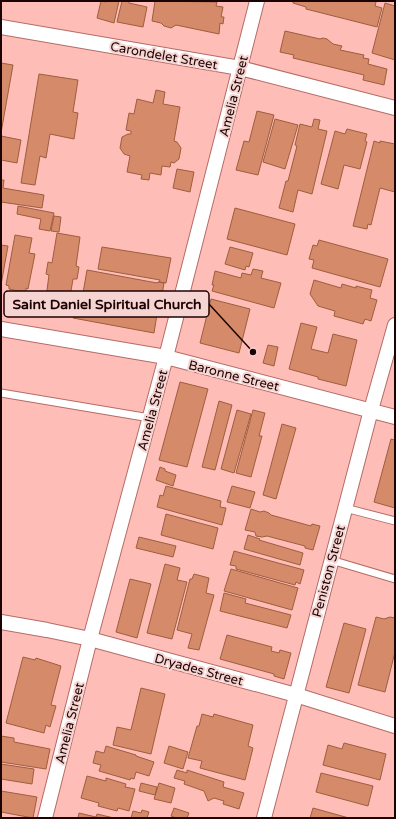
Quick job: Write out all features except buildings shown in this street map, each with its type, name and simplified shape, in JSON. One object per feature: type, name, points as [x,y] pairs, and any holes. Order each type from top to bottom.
[{"type":"street","name":"Amelia Street","points":[[45,818],[90,639],[166,357],[257,1]]},
{"type":"street","name":"Carondelet Street","points":[[1,27],[240,68],[395,108]]},
{"type":"street","name":"Peniston Street","points":[[264,818],[331,560],[395,325]]},
{"type":"street","name":"Baronne Street","points":[[1,329],[166,357],[395,416]]},
{"type":"street","name":"Dryades Street","points":[[1,622],[90,639],[296,695],[395,726]]},
{"type":"lane","points":[[1,393],[150,418]]},
{"type":"lane","points":[[345,508],[395,521]]},
{"type":"lane","points":[[331,560],[395,579]]},
{"type":"place","name":"Saint Daniel Spiritual Church","points":[[253,352]]}]
